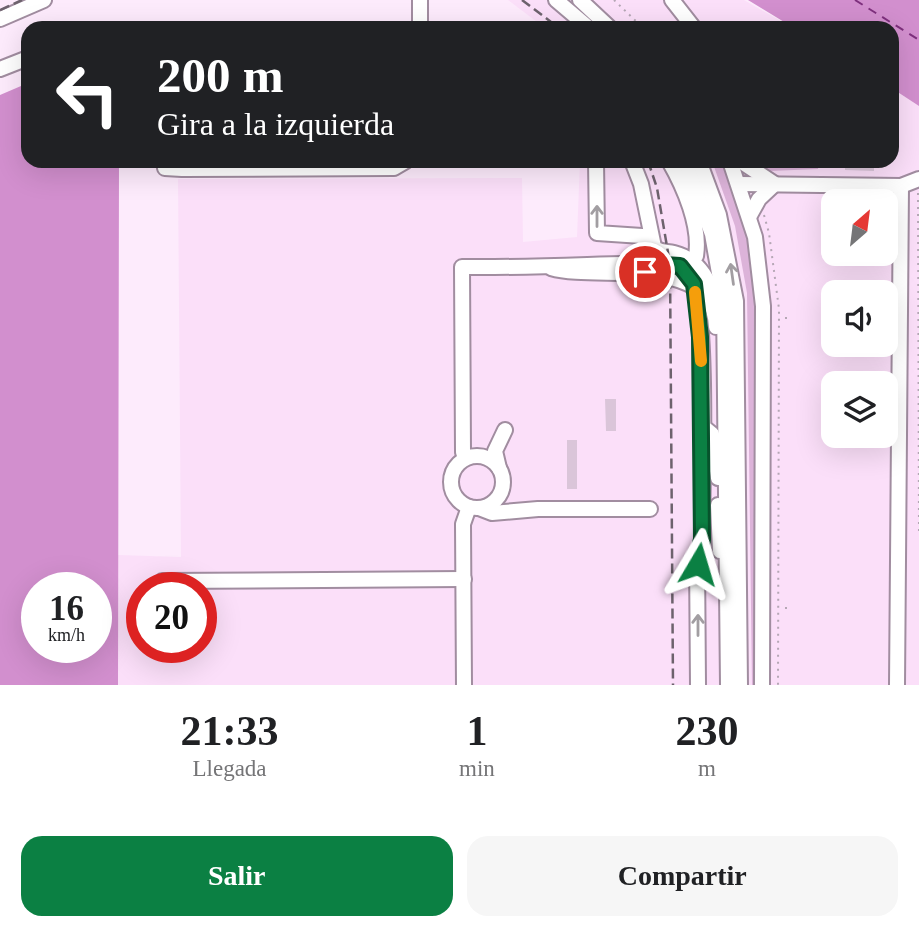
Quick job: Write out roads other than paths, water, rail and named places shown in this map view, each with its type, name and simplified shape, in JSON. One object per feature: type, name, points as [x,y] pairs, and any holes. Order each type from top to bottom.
[{"type":"street","points":[[0,19],[44,0]]},
{"type":"street","points":[[420,0],[420,21]]},
{"type":"street","points":[[556,0],[580,21]]},
{"type":"street","points":[[580,0],[602,21]]},
{"type":"street","points":[[676,5],[689,21]]},
{"type":"street","points":[[0,69],[21,61]]},
{"type":"street","points":[[164,168],[394,168]]},
{"type":"street","points":[[596,168],[597,233],[642,236],[651,255],[663,263]]},
{"type":"street","points":[[635,168],[641,184],[654,247],[686,264],[709,282],[716,311],[717,532],[727,597]]},
{"type":"street","points":[[465,458],[462,267],[551,268],[570,274],[648,269],[663,263],[686,264],[697,252],[697,237],[690,209],[672,168]]},
{"type":"street","points":[[688,168],[712,234],[724,302],[728,685]]},
{"type":"street","points":[[702,168],[719,215],[736,301],[740,685]]},
{"type":"street","points":[[733,168],[749,217],[763,306],[762,685]]},
{"type":"street","points":[[751,168],[775,184]]},
{"type":"street","points":[[740,184],[918,184]]},
{"type":"street","points":[[749,217],[758,200],[775,184]]},
{"type":"street","points":[[897,685],[901,186]]},
{"type":"street","points":[[686,264],[695,289],[701,348],[702,539],[698,564],[698,685]]},
{"type":"street","points":[[648,269],[677,279],[705,295],[716,311]]},
{"type":"street","points":[[701,425],[712,433],[718,478]]},
{"type":"street","points":[[505,430],[495,451],[502,489],[509,501],[538,509]]},
{"type":"street","points":[[694,454],[694,540],[698,564]]},
{"type":"street","points":[[500,469],[488,458],[465,458],[457,466],[451,481],[456,497],[474,508],[492,513],[538,509],[650,509]]},
{"type":"street","points":[[464,685],[463,524],[474,508],[494,502],[502,489]]},
{"type":"street","points":[[217,581],[464,579]]},
{"type":"railway","points":[[0,10],[22,0]]},
{"type":"railway","points":[[522,0],[550,21]]},
{"type":"railway","points":[[650,168],[657,188],[670,264],[673,685]]}]
